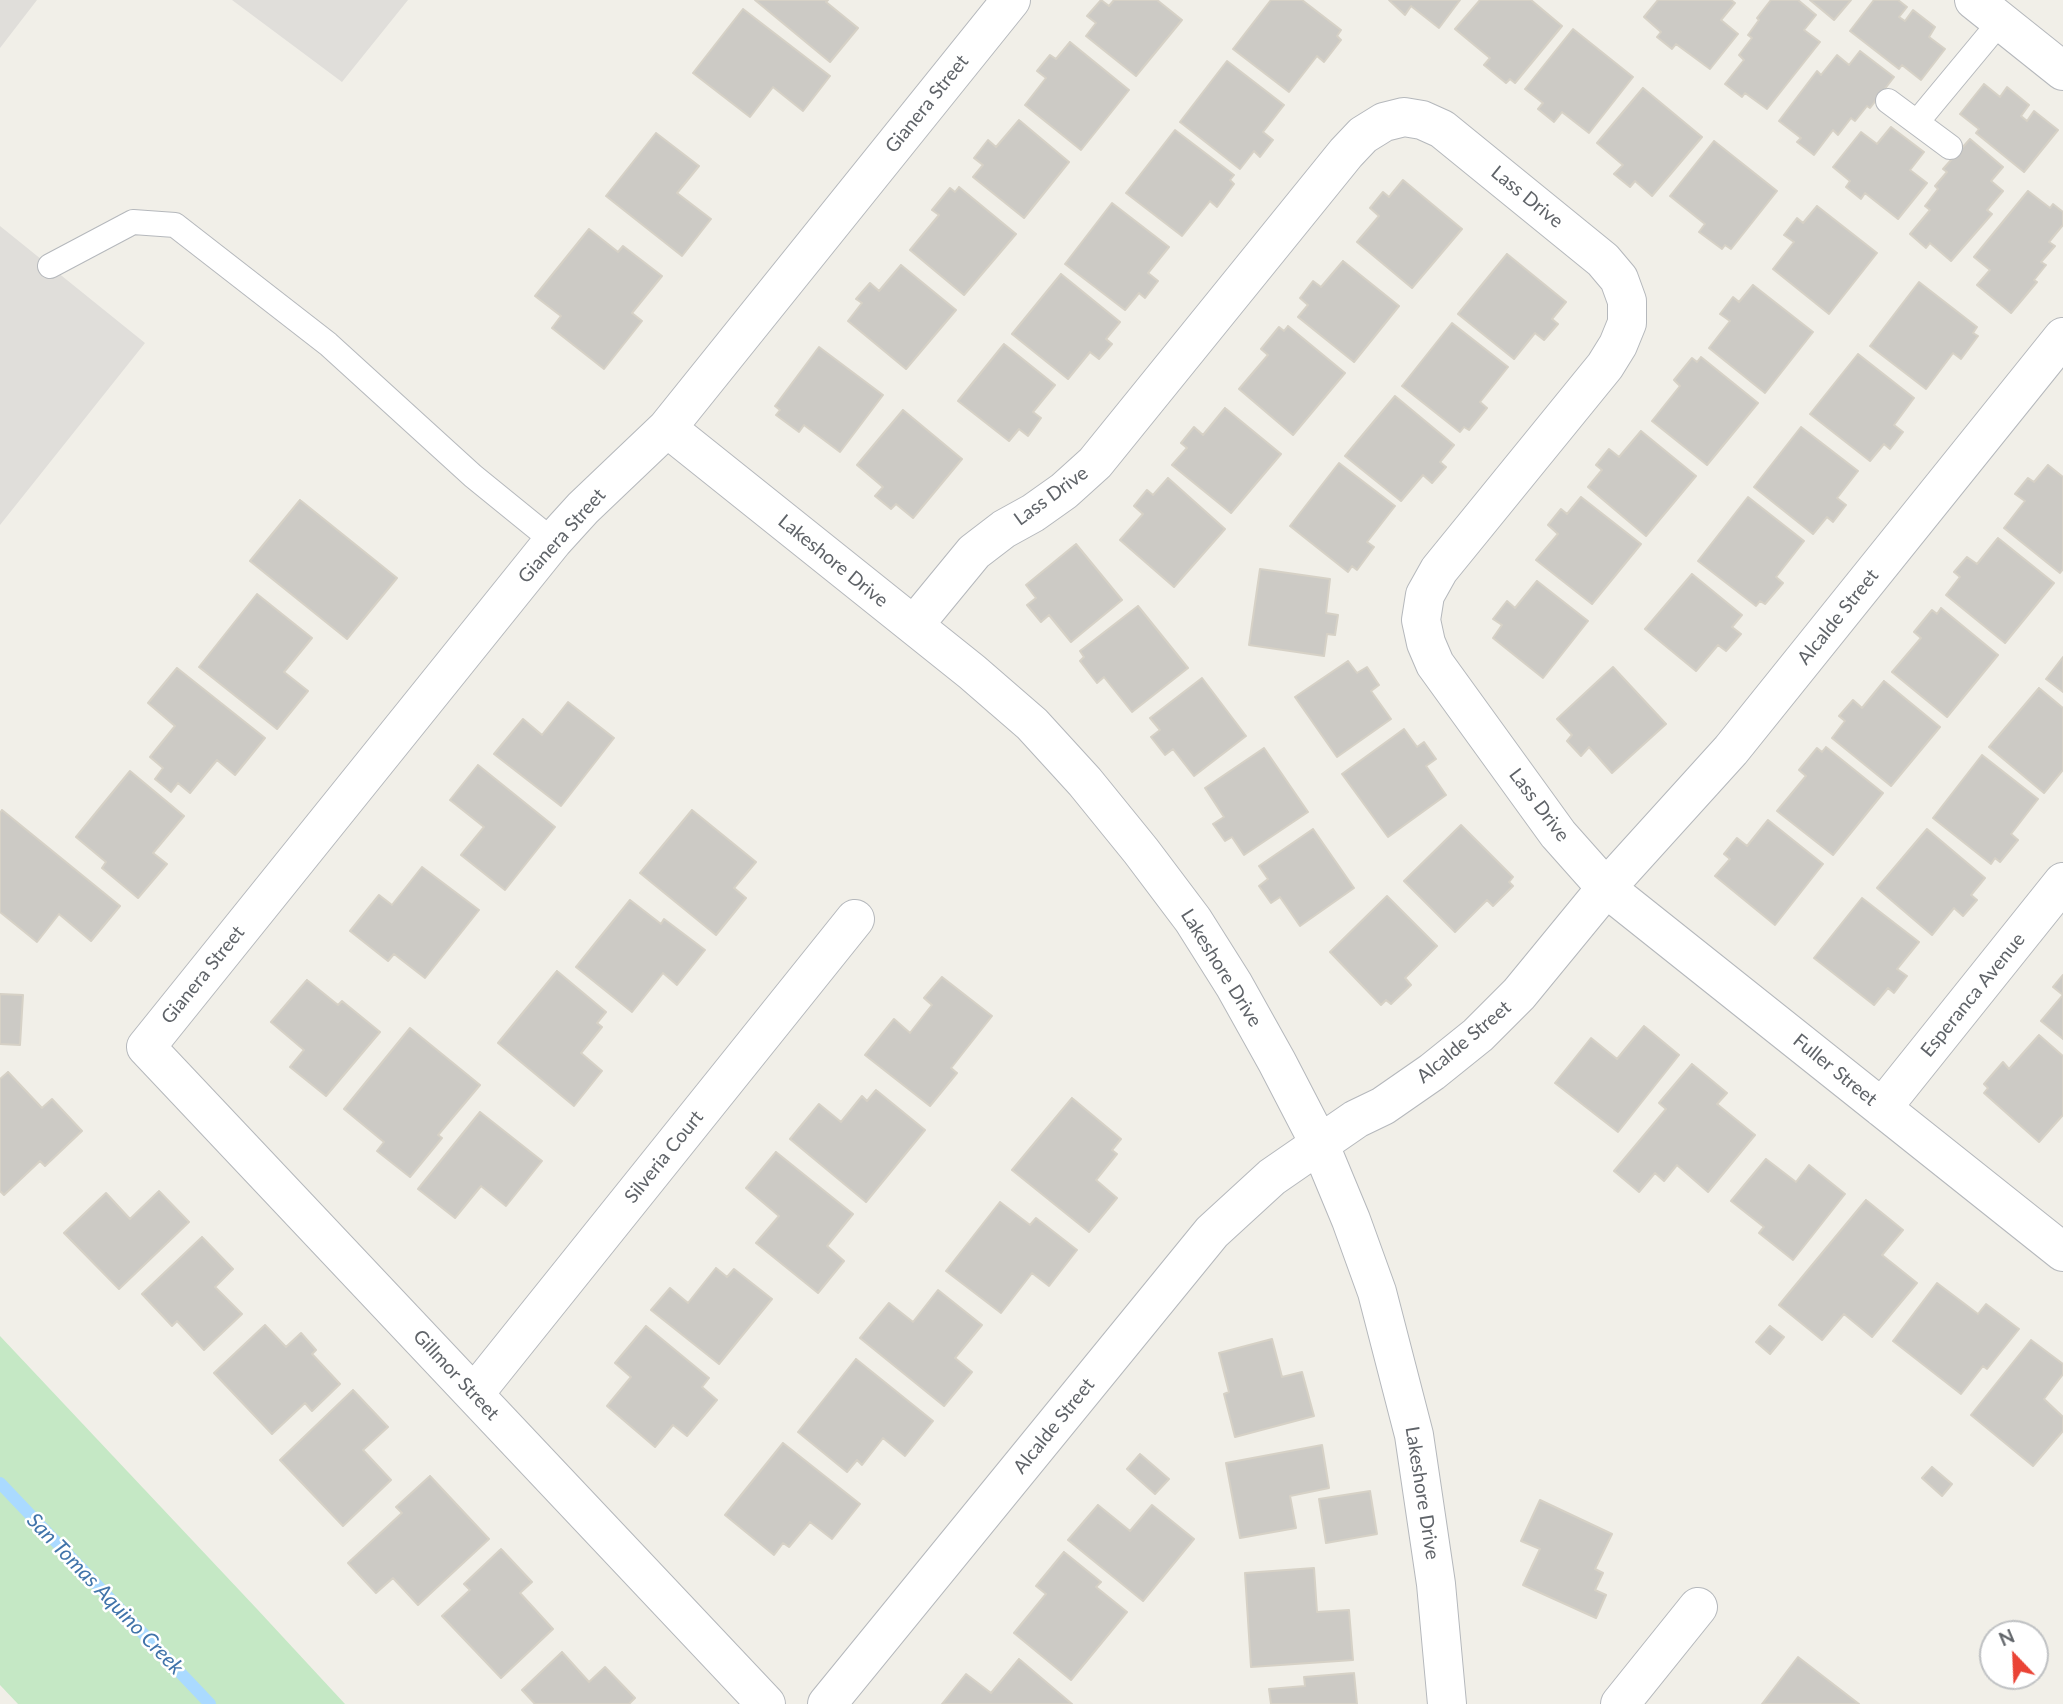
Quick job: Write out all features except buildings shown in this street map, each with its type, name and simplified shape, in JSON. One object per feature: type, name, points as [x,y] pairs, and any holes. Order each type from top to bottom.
[{"type":"street","name":"Gianera Street","points":[[146,1046],[553,541],[583,508],[667,428],[1011,0]]},
{"type":"street","points":[[1987,11],[2063,71]]},
{"type":"street","name":"Lass Drive","points":[[914,625],[974,552],[1004,529],[1044,506],[1095,463],[1363,135],[1384,122],[1404,117],[1422,120],[1442,129],[1461,143],[1603,260],[1619,279],[1627,301],[1626,323],[1618,345],[1605,366],[1439,570],[1425,595],[1421,620],[1426,643],[1435,664],[1559,834],[1606,888]]},
{"type":"street","name":"Alcalde Street","points":[[827,1704],[1212,1232],[1259,1187],[1319,1143],[1356,1119],[1383,1106],[1433,1072],[1478,1035],[1519,994],[1606,888],[1731,750],[2063,337]]},
{"type":"street","name":"Lakeshore Drive","points":[[667,428],[972,672],[1032,724],[1085,782],[1141,851],[1193,920],[1234,985],[1319,1143],[1377,1292],[1414,1435],[1436,1584],[1447,1704]]},
{"type":"street","name":"Esperanca Avenue","points":[[1882,1108],[2063,882]]},
{"type":"street","name":"Fuller Street","points":[[1606,888],[2063,1252]]},
{"type":"street","name":"Silveria Court","points":[[474,1394],[855,919]]},
{"type":"street","name":"Gillmor Street","points":[[146,1046],[766,1704]]},
{"type":"street","points":[[1620,1704],[1698,1607]]},
{"type":"lane","points":[[1917,122],[1987,11]]},
{"type":"lane","points":[[1888,101],[1950,147]]},
{"type":"lane","points":[[50,266],[133,222],[175,225],[328,344],[473,476],[553,541]]},
{"type":"shaded area","points":[[0,0],[37,0],[0,48]]},
{"type":"shaded area","points":[[232,0],[408,0],[342,82]]},
{"type":"shaded area","points":[[0,226],[145,343],[0,525]]},
{"type":"green space","points":[[0,1336],[345,1704],[18,1704],[0,1685]]},
{"type":"waterway","name":"San Tomas Aquino Creek","points":[[0,1483],[210,1704]]}]
